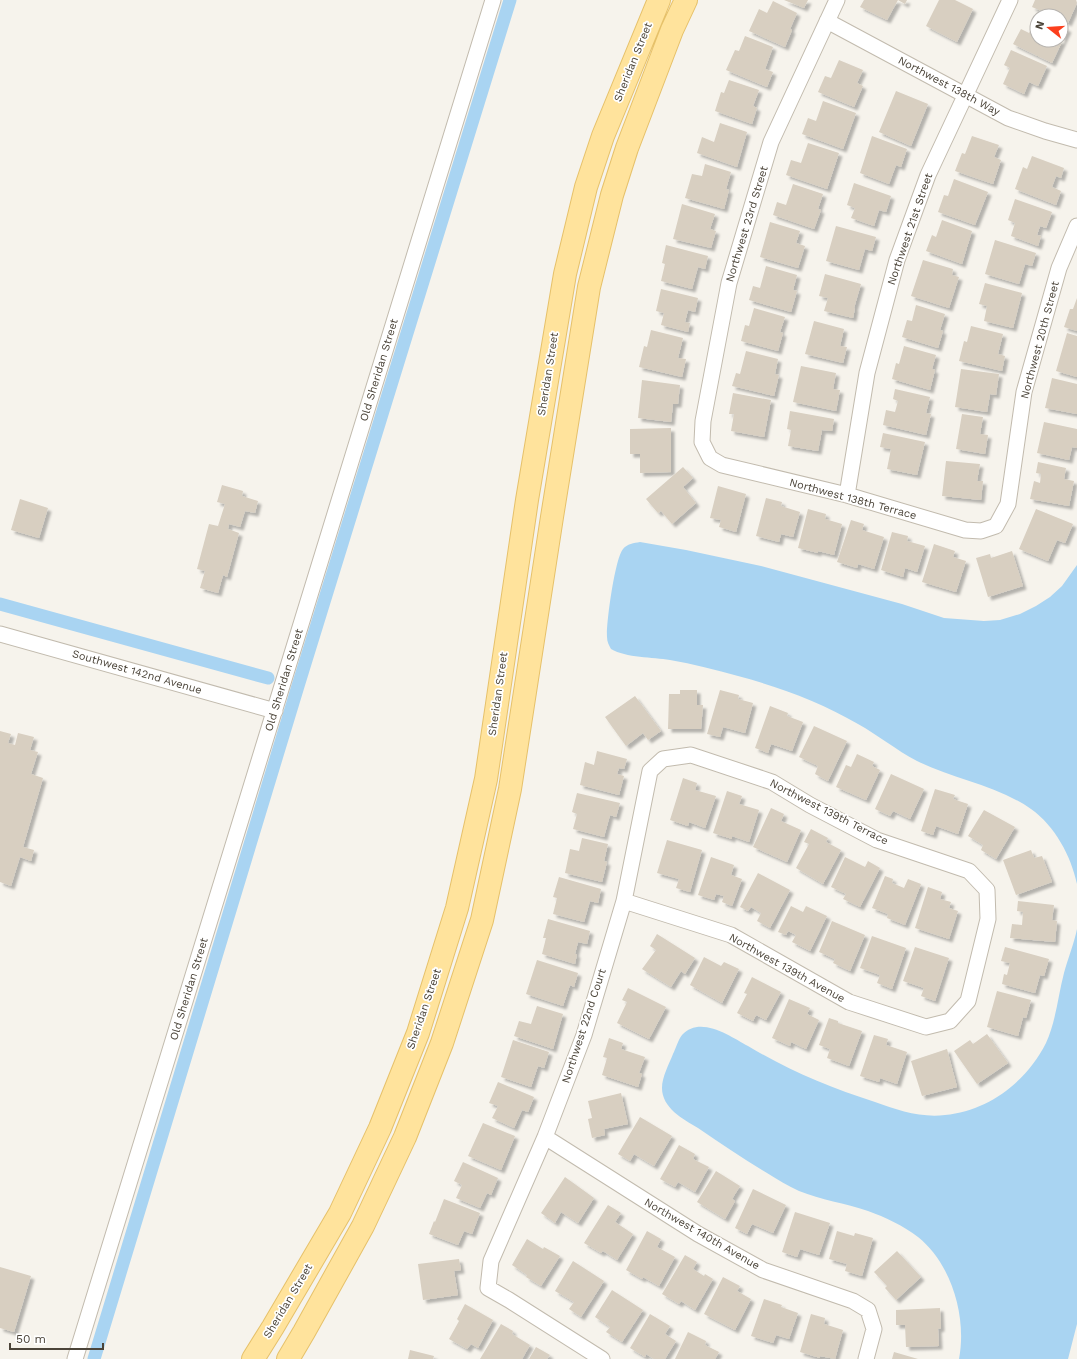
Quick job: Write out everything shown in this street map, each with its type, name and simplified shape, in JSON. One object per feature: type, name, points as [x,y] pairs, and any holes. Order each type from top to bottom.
[{"type":"main road","name":"Sheridan Street","points":[[253,1359],[340,1213],[380,1128],[418,1033],[457,908],[486,779],[527,500],[565,274],[586,188],[603,136],[659,0]]},
{"type":"main road","points":[[288,1359],[363,1226],[405,1137],[442,1043],[482,920],[510,789],[589,287],[612,195],[627,148],[672,30],[686,0]]},
{"type":"street","name":"Old Sheridan Street","points":[[76,1359],[493,0]]},
{"type":"street","name":"Northwest 23rd Street","points":[[710,458],[702,442],[703,421],[728,283],[771,142],[837,0]]},
{"type":"street","name":"Northwest 21st Street","points":[[847,495],[867,373],[897,260],[928,175],[1010,0]]},
{"type":"street","name":"Northwest 138th Way","points":[[827,21],[1008,118],[1077,140]]},
{"type":"street","name":"Northwest 20th Street","points":[[996,526],[1008,504],[1024,392],[1059,268],[1077,226]]},
{"type":"street","name":"Northwest 138th Terrace","points":[[710,458],[722,465],[847,495],[965,530],[981,531],[996,526]]},
{"type":"street","name":"Southwest 142nd Avenue","points":[[0,634],[275,711]]},
{"type":"street","name":"Northwest 139th Terrace","points":[[663,759],[691,755],[772,782],[810,805],[877,840],[969,871],[986,890],[988,919],[968,1001],[950,1020]]},
{"type":"street","name":"Northwest 22nd Court","points":[[602,1359],[488,1288],[491,1261],[545,1137],[584,1035],[624,901],[650,771],[663,759]]},
{"type":"street","name":"Northwest 139th Avenue","points":[[624,901],[731,935],[849,1002],[926,1027],[950,1020]]},
{"type":"street","name":"Northwest 140th Avenue","points":[[545,1137],[698,1234],[763,1270],[854,1301],[868,1310],[874,1329],[866,1359]]},
{"type":"water","points":[[640,542],[761,566],[902,604],[944,618],[984,621],[1000,620],[1020,614],[1036,606],[1050,597],[1062,586],[1077,565],[1077,884],[1071,863],[1055,833],[1040,816],[1018,801],[989,788],[945,773],[917,761],[844,716],[815,702],[784,690],[713,669],[670,660],[632,656],[611,649],[607,640],[607,630],[617,565],[620,555],[626,546]]},
{"type":"water","points":[[1077,929],[1077,1324],[1068,1359],[959,1359],[961,1326],[959,1310],[954,1293],[940,1262],[930,1248],[918,1237],[901,1226],[874,1213],[807,1194],[787,1185],[680,1117],[669,1107],[663,1095],[663,1079],[682,1035],[689,1029],[706,1027],[715,1029],[733,1037],[778,1063],[810,1078],[842,1091],[900,1110],[936,1116],[961,1112],[977,1107],[1005,1092],[1017,1081],[1038,1057],[1046,1043],[1052,1026],[1064,973]]},
{"type":"building","points":[[784,0],[808,0],[804,8]]},
{"type":"building","points":[[864,0],[898,0],[887,20],[860,7]]},
{"type":"building","points":[[898,0],[907,0],[905,4]]},
{"type":"building","points":[[939,0],[955,0],[973,9],[957,42],[926,26]]},
{"type":"building","points":[[1035,0],[1076,0],[1077,3],[1069,21],[1069,8],[1032,7]]},
{"type":"building","points":[[773,1],[797,13],[790,29],[792,30],[785,47],[749,31],[759,9],[767,13]]},
{"type":"building","points":[[1021,29],[1029,33],[1029,48],[1059,48],[1052,63],[1013,44]]},
{"type":"building","points":[[745,36],[773,47],[765,69],[773,72],[767,87],[726,70],[735,50],[739,51]]},
{"type":"building","points":[[1011,50],[1047,66],[1038,86],[1029,82],[1024,94],[1003,84],[1010,68],[1004,65]]},
{"type":"building","points":[[839,60],[863,70],[857,83],[863,86],[854,107],[818,92],[825,76],[831,78]]},
{"type":"building","points":[[729,80],[759,90],[753,106],[757,108],[752,124],[715,111],[721,92],[724,93]]},
{"type":"building","points":[[896,91],[928,104],[911,146],[879,132]]},
{"type":"building","points":[[823,101],[856,113],[843,149],[802,134],[808,118],[816,121]]},
{"type":"building","points":[[720,123],[747,132],[737,167],[697,153],[702,137],[714,142]]},
{"type":"building","points":[[872,136],[907,149],[901,167],[896,165],[889,184],[860,173]]},
{"type":"building","points":[[972,136],[999,145],[994,157],[1001,160],[993,184],[955,171],[962,153],[965,154]]},
{"type":"building","points":[[808,143],[839,153],[827,189],[786,175],[791,160],[801,163]]},
{"type":"building","points":[[1032,156],[1064,168],[1061,178],[1056,176],[1052,187],[1061,191],[1056,205],[1015,189],[1023,167],[1027,169]]},
{"type":"building","points":[[705,164],[731,172],[726,189],[729,190],[724,209],[685,198],[692,174],[702,176]]},
{"type":"building","points":[[954,179],[988,192],[975,225],[938,212],[944,195],[948,196]]},
{"type":"building","points":[[854,183],[891,196],[886,212],[879,210],[874,226],[851,218],[855,208],[847,205]]},
{"type":"building","points":[[793,184],[823,194],[818,209],[821,210],[814,229],[773,215],[777,202],[786,205]]},
{"type":"building","points":[[1015,199],[1052,212],[1046,228],[1040,226],[1037,235],[1041,236],[1038,246],[1011,236],[1015,223],[1008,220]]},
{"type":"building","points":[[682,204],[715,214],[710,229],[716,231],[711,248],[673,239]]},
{"type":"building","points":[[942,220],[972,231],[962,264],[926,251],[932,235],[936,237]]},
{"type":"building","points":[[770,222],[800,231],[796,243],[805,246],[798,268],[760,257]]},
{"type":"building","points":[[836,226],[876,237],[872,251],[865,249],[859,270],[826,261]]},
{"type":"building","points":[[995,240],[1036,253],[1032,266],[1025,264],[1019,284],[985,274]]},
{"type":"building","points":[[666,245],[708,256],[705,269],[698,267],[692,289],[661,281],[665,264],[662,263]]},
{"type":"building","points":[[923,260],[953,269],[952,275],[959,277],[949,308],[911,296]]},
{"type":"building","points":[[766,266],[797,275],[793,290],[797,291],[791,312],[749,300],[753,286],[760,288]]},
{"type":"building","points":[[825,274],[861,284],[854,308],[853,318],[824,311],[828,298],[819,296]]},
{"type":"building","points":[[985,283],[1022,293],[1013,328],[984,321],[987,306],[979,304]]},
{"type":"building","points":[[661,289],[698,298],[695,312],[688,310],[685,322],[690,323],[688,332],[661,325],[664,313],[656,311]]},
{"type":"building","points":[[1077,298],[1077,331],[1064,327],[1070,309],[1073,309]]},
{"type":"building","points":[[916,305],[945,314],[940,330],[943,331],[938,348],[902,337],[907,320],[912,321]]},
{"type":"building","points":[[754,308],[785,317],[780,332],[783,333],[778,351],[741,341],[745,325],[749,326]]},
{"type":"building","points":[[814,321],[844,329],[840,346],[847,347],[843,363],[805,354]]},
{"type":"building","points":[[971,326],[1003,334],[998,354],[1005,356],[1002,371],[959,361],[964,341],[967,342]]},
{"type":"building","points":[[651,330],[683,338],[678,358],[686,359],[682,377],[639,367],[644,346],[647,347]]},
{"type":"building","points":[[1067,333],[1077,336],[1077,377],[1056,371]]},
{"type":"building","points":[[904,346],[936,355],[932,369],[935,370],[930,390],[892,379],[896,363],[899,364]]},
{"type":"building","points":[[746,351],[778,359],[775,374],[779,375],[774,396],[732,386],[736,373],[740,374]]},
{"type":"building","points":[[801,366],[836,373],[833,389],[840,390],[836,411],[793,402]]},
{"type":"building","points":[[961,369],[999,374],[996,395],[990,394],[987,412],[955,407]]},
{"type":"building","points":[[1052,378],[1077,384],[1077,414],[1045,408]]},
{"type":"building","points":[[642,380],[680,385],[678,404],[673,404],[671,422],[638,418]]},
{"type":"building","points":[[895,389],[930,397],[926,413],[931,414],[926,435],[883,425],[886,410],[895,412],[898,401],[893,399]]},
{"type":"building","points":[[733,393],[771,400],[764,437],[731,431],[734,414],[729,414]]},
{"type":"building","points":[[790,411],[834,419],[832,431],[822,430],[818,451],[788,446],[791,430],[787,429]]},
{"type":"building","points":[[962,414],[983,417],[980,434],[988,435],[985,454],[956,449]]},
{"type":"building","points":[[1044,422],[1077,429],[1077,448],[1072,447],[1069,460],[1037,453]]},
{"type":"building","points":[[671,428],[671,472],[640,473],[640,454],[630,454],[630,429]]},
{"type":"building","points":[[883,433],[925,442],[917,475],[887,469],[891,449],[880,447]]},
{"type":"building","points":[[946,461],[980,464],[977,481],[983,481],[981,500],[942,496]]},
{"type":"building","points":[[1038,462],[1066,468],[1064,479],[1074,481],[1069,506],[1030,499],[1034,481],[1040,483],[1041,474],[1036,473]]},
{"type":"building","points":[[683,467],[693,478],[683,487],[696,503],[672,524],[661,511],[658,513],[646,499]]},
{"type":"building","points":[[222,485],[243,491],[242,496],[258,501],[255,513],[245,511],[240,527],[229,524],[228,529],[239,533],[227,577],[223,575],[218,593],[200,588],[205,571],[197,569],[209,524],[218,526],[225,504],[217,502]]},
{"type":"building","points":[[718,486],[746,494],[736,532],[719,527],[721,520],[710,518]]},
{"type":"building","points":[[766,498],[782,502],[781,506],[800,512],[793,537],[781,534],[779,542],[756,536]]},
{"type":"building","points":[[20,499],[48,508],[39,538],[11,530]]},
{"type":"building","points":[[808,509],[826,514],[825,519],[842,524],[834,555],[798,548]]},
{"type":"building","points":[[1036,509],[1073,524],[1065,543],[1057,540],[1048,561],[1019,549]]},
{"type":"building","points":[[851,520],[864,524],[862,530],[884,537],[874,569],[858,564],[857,568],[837,562]]},
{"type":"building","points":[[892,532],[908,536],[907,541],[925,546],[917,572],[905,568],[903,577],[881,570]]},
{"type":"building","points":[[934,544],[955,551],[953,557],[966,561],[956,592],[922,582]]},
{"type":"building","points":[[1012,551],[1023,586],[988,597],[976,558],[990,554],[991,558]]},
{"type":"building","points":[[680,690],[697,690],[697,705],[703,705],[701,729],[668,729],[669,694],[680,694]]},
{"type":"building","points":[[720,690],[739,695],[738,699],[753,703],[745,733],[723,727],[720,737],[707,734]]},
{"type":"building","points":[[635,696],[661,731],[648,740],[643,733],[626,746],[605,717]]},
{"type":"building","points":[[770,706],[788,713],[787,716],[803,722],[792,751],[771,744],[768,753],[755,748]]},
{"type":"building","points":[[814,726],[847,741],[828,781],[815,774],[818,766],[799,757]]},
{"type":"building","points":[[0,731],[11,734],[8,743],[15,745],[18,733],[34,737],[30,750],[38,752],[31,774],[43,778],[23,847],[34,850],[31,861],[20,857],[11,886],[0,882]]},
{"type":"building","points":[[597,751],[627,759],[624,769],[619,768],[617,774],[624,776],[619,795],[580,785],[585,762],[594,765]]},
{"type":"building","points":[[857,754],[874,762],[872,766],[880,770],[866,800],[836,787],[846,765],[851,767]]},
{"type":"building","points":[[891,774],[924,789],[910,819],[893,811],[890,816],[875,809]]},
{"type":"building","points":[[683,778],[697,783],[695,790],[716,796],[705,828],[689,822],[688,826],[670,820]]},
{"type":"building","points":[[935,789],[955,795],[953,799],[968,804],[958,834],[936,826],[933,835],[921,831]]},
{"type":"building","points":[[727,791],[742,796],[739,804],[759,810],[749,842],[732,836],[732,839],[713,833]]},
{"type":"building","points":[[577,793],[620,803],[616,817],[610,815],[604,837],[573,829],[577,814],[572,812]]},
{"type":"building","points":[[771,808],[784,814],[781,821],[801,830],[787,862],[753,847]]},
{"type":"building","points":[[984,810],[1015,827],[996,859],[981,850],[983,845],[968,836]]},
{"type":"building","points":[[811,829],[828,838],[826,842],[841,850],[823,884],[796,868],[809,844],[804,842]]},
{"type":"building","points":[[582,838],[608,844],[604,861],[607,862],[602,882],[565,873],[570,849],[579,851]]},
{"type":"building","points":[[667,840],[702,850],[690,892],[676,888],[679,879],[657,873]]},
{"type":"building","points":[[1031,850],[1034,858],[1042,856],[1052,882],[1016,895],[1003,860]]},
{"type":"building","points":[[711,857],[734,865],[731,875],[742,879],[732,906],[722,902],[724,896],[716,894],[714,900],[698,895]]},
{"type":"building","points":[[845,857],[865,867],[868,861],[880,868],[860,907],[843,899],[846,894],[831,887]]},
{"type":"building","points":[[758,873],[790,890],[770,928],[757,921],[761,913],[751,907],[748,911],[740,907]]},
{"type":"building","points":[[885,876],[893,879],[892,883],[904,888],[908,879],[921,884],[905,925],[887,918],[888,914],[872,908]]},
{"type":"building","points":[[559,877],[601,889],[598,903],[590,901],[584,922],[553,914],[557,898],[553,897]]},
{"type":"building","points":[[928,887],[942,892],[940,899],[951,902],[949,908],[958,911],[949,939],[915,928]]},
{"type":"building","points":[[1018,901],[1054,905],[1052,920],[1057,921],[1055,942],[1010,938],[1012,924],[1022,925],[1023,912],[1017,911]]},
{"type":"building","points":[[791,906],[803,912],[806,906],[827,916],[810,951],[792,942],[796,935],[788,931],[786,935],[778,932]]},
{"type":"building","points":[[548,919],[590,931],[587,944],[578,942],[575,954],[577,954],[575,964],[542,954],[546,938],[543,938]]},
{"type":"building","points":[[832,921],[865,935],[850,971],[833,963],[835,959],[819,952]]},
{"type":"building","points":[[657,934],[695,958],[685,974],[681,971],[671,987],[642,969],[656,950],[650,946]]},
{"type":"building","points":[[872,936],[906,948],[892,989],[877,983],[880,975],[860,968]]},
{"type":"building","points":[[915,947],[949,958],[935,1001],[921,996],[924,988],[903,981]]},
{"type":"building","points":[[1005,947],[1049,959],[1044,976],[1040,975],[1035,993],[1002,984],[1004,974],[1007,975],[1010,963],[1001,961]]},
{"type":"building","points":[[704,957],[721,966],[724,962],[739,969],[722,1003],[690,985]]},
{"type":"building","points":[[537,960],[578,973],[574,987],[570,985],[563,1006],[526,994]]},
{"type":"building","points":[[752,977],[781,992],[766,1020],[756,1015],[753,1021],[737,1013],[747,994],[744,993]]},
{"type":"building","points":[[628,988],[666,1007],[649,1039],[617,1023],[627,1002],[622,1000]]},
{"type":"building","points":[[997,991],[1031,1000],[1026,1018],[1023,1017],[1018,1036],[987,1027]]},
{"type":"building","points":[[789,999],[810,1008],[807,1014],[819,1020],[806,1049],[791,1042],[790,1046],[772,1038]]},
{"type":"building","points":[[537,1006],[563,1014],[553,1049],[514,1036],[519,1021],[531,1024]]},
{"type":"building","points":[[829,1018],[838,1021],[838,1023],[862,1031],[849,1066],[827,1058],[830,1049],[819,1045]]},
{"type":"building","points":[[987,1034],[1008,1063],[977,1084],[954,1051],[970,1040],[973,1044]]},
{"type":"building","points":[[874,1035],[888,1039],[886,1045],[907,1052],[897,1084],[880,1078],[879,1082],[860,1076]]},
{"type":"building","points":[[609,1038],[623,1043],[621,1049],[645,1057],[639,1073],[642,1074],[638,1087],[602,1075],[607,1058],[603,1057]]},
{"type":"building","points":[[513,1040],[549,1052],[544,1068],[538,1066],[531,1087],[501,1077]]},
{"type":"building","points":[[947,1049],[957,1087],[922,1096],[911,1061]]},
{"type":"building","points":[[498,1082],[534,1097],[528,1112],[522,1110],[514,1128],[492,1118],[498,1106],[489,1103]]},
{"type":"building","points":[[621,1093],[628,1124],[604,1129],[605,1135],[592,1138],[588,1119],[592,1118],[588,1101]]},
{"type":"building","points":[[640,1117],[672,1136],[654,1166],[634,1154],[630,1161],[618,1154]]},
{"type":"building","points":[[483,1123],[515,1136],[501,1170],[468,1156]]},
{"type":"building","points":[[679,1145],[695,1154],[693,1159],[709,1167],[695,1192],[678,1182],[675,1187],[660,1179]]},
{"type":"building","points":[[463,1162],[498,1178],[491,1195],[487,1193],[480,1208],[456,1198],[462,1185],[454,1181]]},
{"type":"building","points":[[716,1171],[740,1186],[732,1199],[735,1201],[725,1219],[697,1202]]},
{"type":"building","points":[[565,1177],[594,1198],[578,1223],[561,1212],[555,1223],[541,1213]]},
{"type":"building","points":[[753,1189],[786,1205],[773,1233],[752,1224],[747,1234],[735,1228]]},
{"type":"building","points":[[444,1199],[480,1213],[472,1234],[464,1231],[458,1245],[429,1234]]},
{"type":"building","points":[[608,1205],[621,1213],[615,1222],[633,1234],[617,1260],[603,1251],[601,1253],[584,1243]]},
{"type":"building","points":[[795,1212],[830,1223],[819,1255],[800,1249],[797,1257],[782,1252]]},
{"type":"building","points":[[647,1231],[661,1239],[657,1247],[675,1257],[659,1286],[626,1270]]},
{"type":"building","points":[[837,1231],[854,1236],[855,1233],[873,1238],[862,1276],[845,1271],[847,1264],[829,1259]]},
{"type":"building","points":[[527,1239],[543,1249],[544,1247],[560,1256],[541,1286],[526,1277],[527,1275],[512,1265]]},
{"type":"building","points":[[897,1251],[921,1277],[896,1300],[885,1288],[887,1286],[874,1272]]},
{"type":"building","points":[[685,1255],[697,1262],[693,1269],[704,1276],[705,1274],[713,1279],[695,1310],[681,1301],[679,1304],[662,1294]]},
{"type":"building","points":[[459,1259],[461,1270],[454,1271],[458,1295],[423,1300],[418,1264]]},
{"type":"building","points":[[573,1261],[604,1281],[581,1317],[569,1309],[574,1302],[555,1291]]},
{"type":"building","points":[[0,1267],[31,1276],[14,1332],[0,1328]]},
{"type":"building","points":[[723,1277],[740,1286],[737,1291],[751,1299],[735,1330],[704,1314]]},
{"type":"building","points":[[612,1290],[643,1310],[622,1342],[606,1332],[610,1327],[595,1317]]},
{"type":"building","points":[[764,1299],[782,1305],[781,1307],[798,1313],[789,1339],[776,1335],[773,1343],[751,1336]]},
{"type":"building","points":[[465,1304],[493,1320],[478,1348],[471,1344],[467,1349],[449,1339],[459,1321],[457,1319]]},
{"type":"building","points":[[940,1308],[941,1328],[938,1329],[939,1346],[906,1347],[905,1325],[896,1325],[896,1310]]},
{"type":"building","points":[[650,1314],[670,1326],[665,1334],[676,1341],[665,1359],[654,1359],[646,1354],[645,1357],[630,1348]]},
{"type":"building","points":[[811,1314],[825,1318],[824,1324],[843,1330],[835,1359],[820,1356],[820,1358],[800,1352]]},
{"type":"building","points":[[501,1324],[513,1331],[512,1334],[530,1345],[522,1359],[480,1359]]},
{"type":"building","points":[[688,1332],[706,1341],[705,1345],[719,1352],[715,1359],[675,1359]]},
{"type":"building","points":[[536,1347],[550,1355],[547,1359],[529,1359]]},
{"type":"building","points":[[410,1350],[434,1356],[433,1359],[408,1359]]},
{"type":"building","points":[[894,1352],[918,1359],[892,1359]]},
{"type":"waterway","points":[[94,1359],[298,686],[510,0]]},
{"type":"waterway","points":[[0,604],[268,678]]}]
